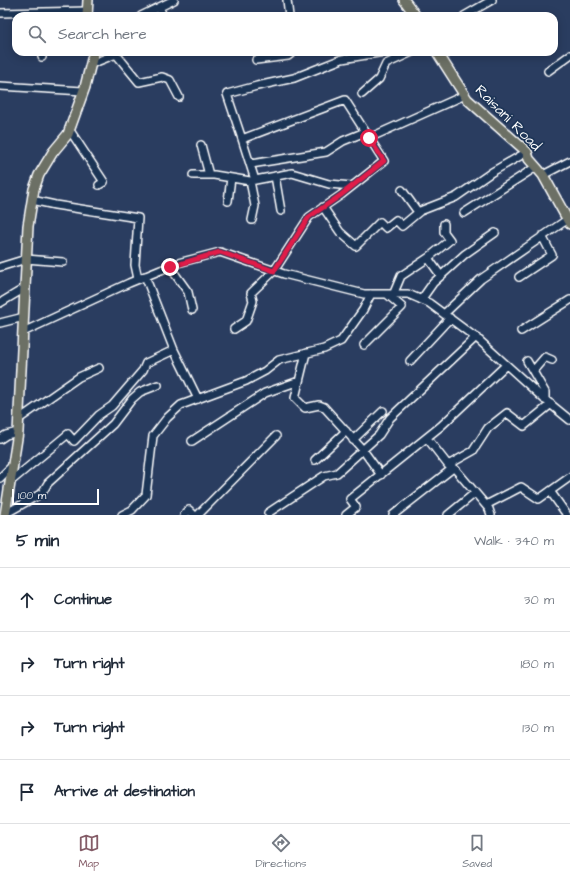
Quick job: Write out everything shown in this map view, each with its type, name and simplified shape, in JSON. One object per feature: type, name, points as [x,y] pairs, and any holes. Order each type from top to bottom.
[{"type":"main road","points":[[87,12],[88,0]]},
{"type":"main road","points":[[404,0],[413,12]]},
{"type":"main road","points":[[5,515],[18,432],[28,226],[34,189],[39,175],[53,152],[68,134],[83,91],[92,56]]},
{"type":"main road","name":"Raisani Road","points":[[440,56],[465,95],[526,152],[529,159],[543,175],[569,221]]},
{"type":"street","points":[[149,12],[174,0]]},
{"type":"street","points":[[287,0],[288,12]]},
{"type":"street","points":[[471,12],[492,0]]},
{"type":"street","points":[[159,7],[162,12]]},
{"type":"street","points":[[0,12],[12,13]]},
{"type":"street","points":[[91,64],[111,56]]},
{"type":"street","points":[[118,56],[139,82],[162,77],[170,80],[179,97]]},
{"type":"street","points":[[256,60],[288,56]]},
{"type":"street","points":[[252,220],[255,206],[251,164],[227,94],[294,78],[342,59],[360,56]]},
{"type":"street","points":[[362,94],[379,79],[386,64],[403,56]]},
{"type":"street","points":[[548,71],[569,59]]},
{"type":"street","points":[[0,86],[83,91]]},
{"type":"street","points":[[251,164],[326,152],[343,141],[367,135],[465,95]]},
{"type":"street","points":[[234,329],[246,321],[253,301],[251,294],[274,271],[309,217],[384,161],[345,100],[242,139]]},
{"type":"street","points":[[70,129],[104,182],[99,185]]},
{"type":"street","points":[[201,145],[209,175]]},
{"type":"street","points":[[323,207],[340,232],[356,246],[380,222],[386,228],[396,220],[402,226],[418,212],[456,197],[492,172],[526,152]]},
{"type":"street","points":[[543,175],[570,161]]},
{"type":"street","points":[[464,213],[536,167]]},
{"type":"street","points":[[192,176],[209,175],[252,180],[292,173],[329,184],[352,186]]},
{"type":"street","points":[[275,176],[282,211]]},
{"type":"street","points":[[228,201],[231,178]]},
{"type":"street","points":[[402,190],[418,212]]},
{"type":"street","points":[[32,200],[138,218],[135,265],[198,399]]},
{"type":"street","points":[[444,314],[481,279],[542,236],[569,221]]},
{"type":"street","points":[[390,295],[401,276],[428,258],[450,240],[444,232],[444,224]]},
{"type":"street","points":[[421,300],[433,283],[465,254],[495,233]]},
{"type":"street","points":[[519,277],[552,255],[542,236]]},
{"type":"street","points":[[23,332],[142,278],[170,267],[220,252],[274,271],[364,294],[408,294],[429,303],[476,337],[570,420]]},
{"type":"street","points":[[428,258],[441,276]]},
{"type":"street","points":[[0,267],[26,259],[63,262]]},
{"type":"street","points":[[170,267],[188,292],[192,310]]},
{"type":"street","points":[[0,304],[25,288]]},
{"type":"street","points":[[122,515],[132,510],[146,495],[153,436],[176,409],[182,405],[246,381],[279,360],[324,349],[341,341],[363,310],[371,294]]},
{"type":"street","points":[[364,345],[402,307],[390,295]]},
{"type":"street","points":[[521,331],[570,300]]},
{"type":"street","points":[[0,323],[24,317]]},
{"type":"street","points":[[410,361],[450,318]]},
{"type":"street","points":[[268,513],[324,476],[337,473],[379,435],[390,418],[476,337]]},
{"type":"street","points":[[10,482],[68,434],[74,440],[99,415],[112,406],[143,370],[146,363],[174,350]]},
{"type":"street","points":[[306,353],[295,398],[305,408],[319,405],[324,407],[362,450],[381,475]]},
{"type":"street","points":[[533,371],[545,357],[552,360]]},
{"type":"street","points":[[528,361],[545,392],[548,402]]},
{"type":"street","points":[[346,515],[356,507],[350,499],[427,438],[506,365]]},
{"type":"street","points":[[19,419],[79,377],[99,368]]},
{"type":"street","points":[[192,441],[265,393],[299,381]]},
{"type":"street","points":[[5,515],[42,493],[48,483],[113,424],[140,392],[158,385]]},
{"type":"street","points":[[393,515],[450,467],[473,451],[488,428],[507,413],[524,426],[548,402]]},
{"type":"street","points":[[353,440],[383,411]]},
{"type":"street","points":[[314,460],[346,431]]},
{"type":"street","points":[[0,439],[6,435],[18,432]]},
{"type":"street","points":[[198,515],[276,436]]},
{"type":"street","points":[[427,438],[450,467],[456,470],[486,505],[491,515]]},
{"type":"street","points":[[0,478],[13,465]]},
{"type":"street","points":[[486,505],[521,487],[539,499],[570,476]]},
{"type":"street","points":[[550,491],[566,515]]},
{"type":"street","points":[[448,515],[475,493]]},
{"type":"street","points":[[184,515],[189,510],[194,515]]},
{"type":"route","points":[[170,267],[178,263],[220,252],[274,271],[309,217],[341,195],[384,161],[369,138]]}]
